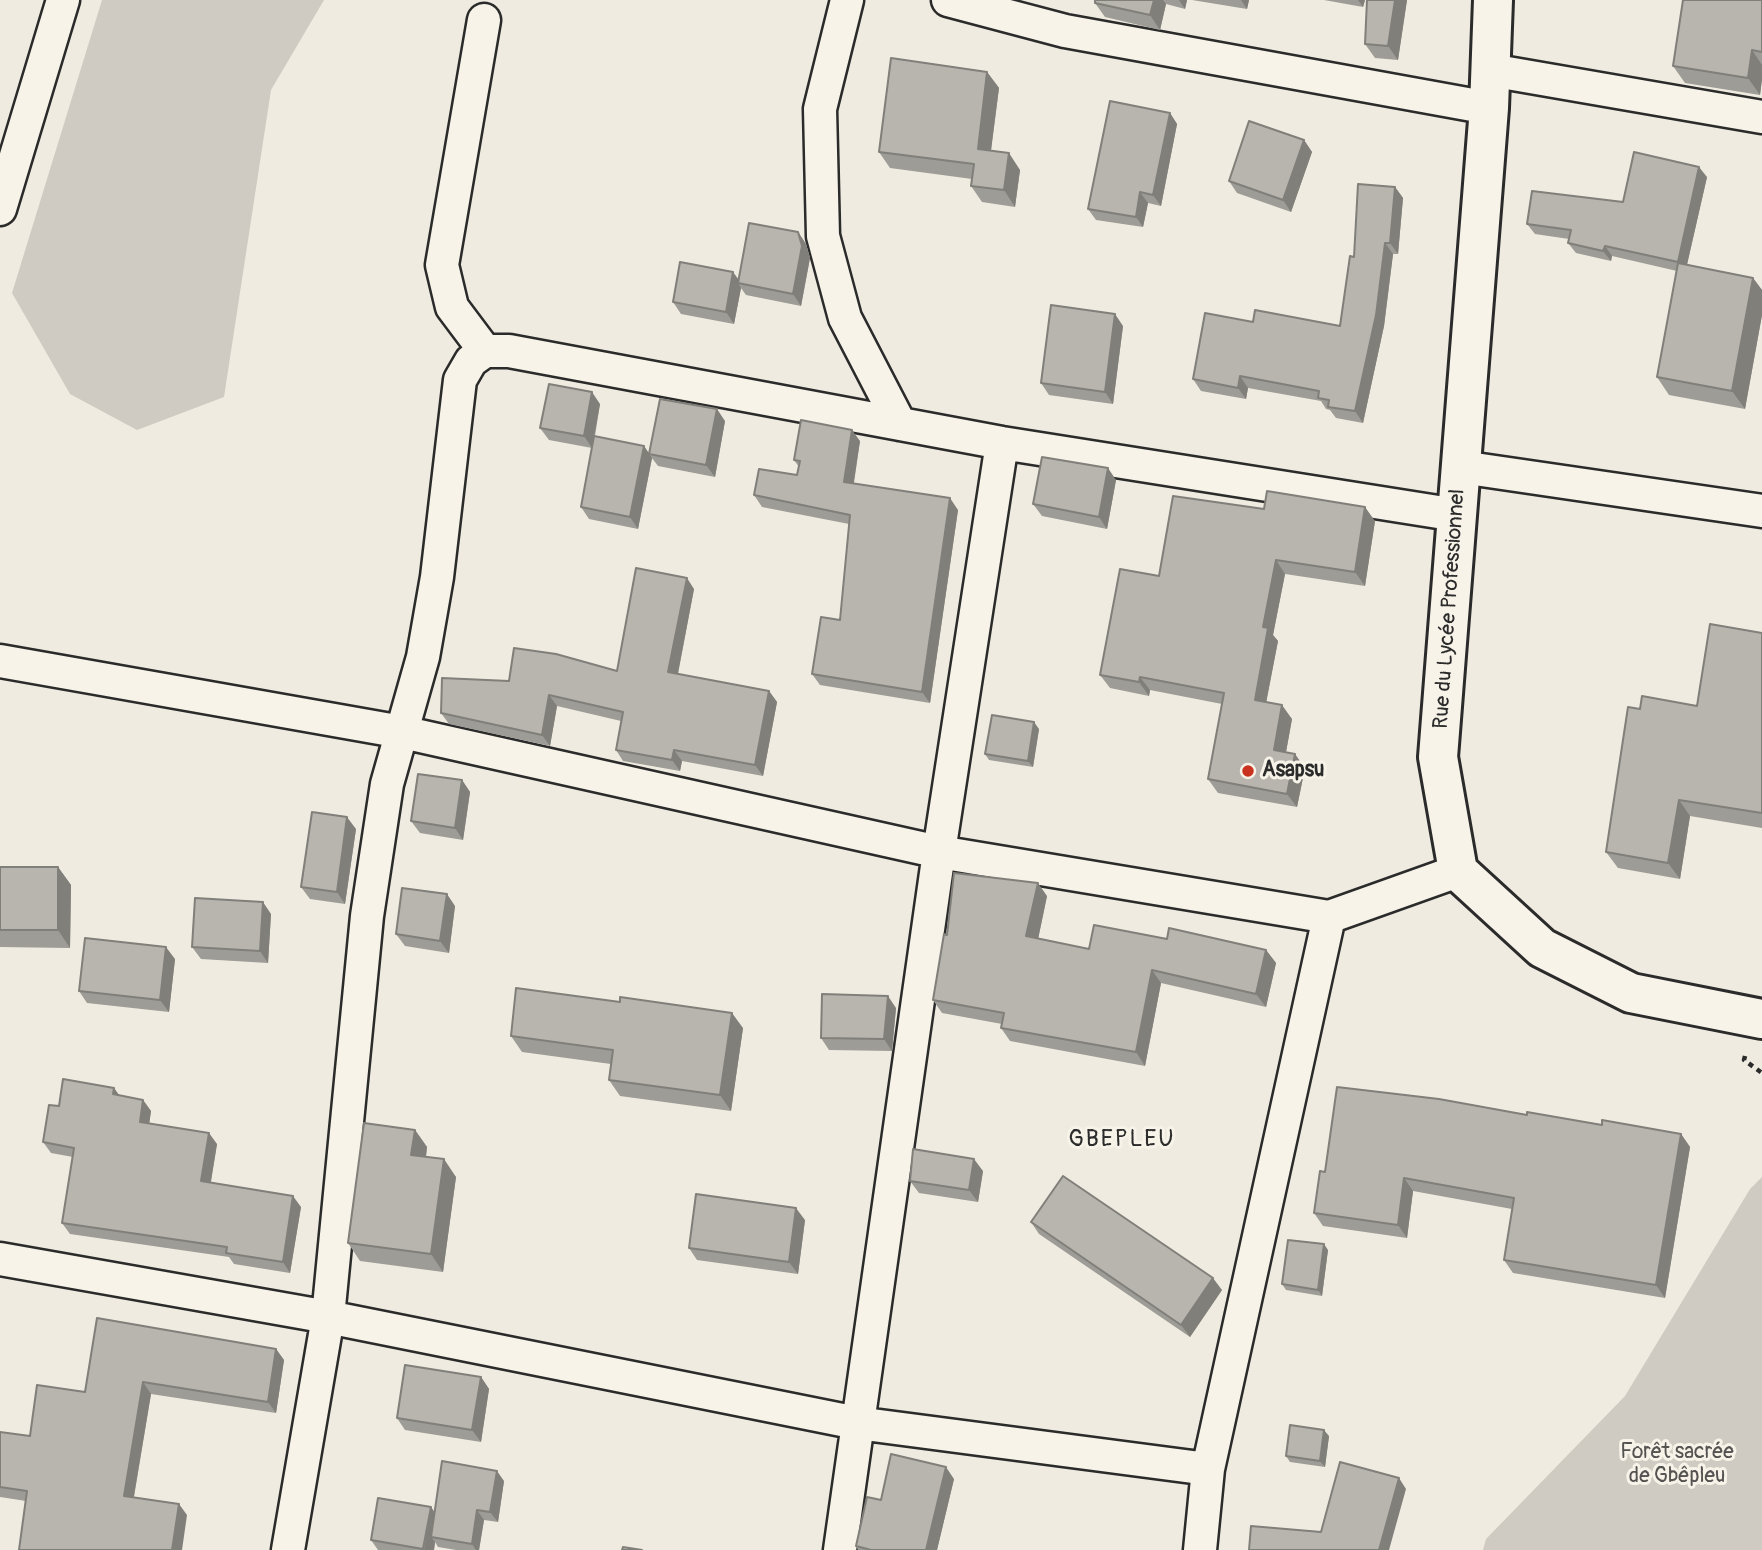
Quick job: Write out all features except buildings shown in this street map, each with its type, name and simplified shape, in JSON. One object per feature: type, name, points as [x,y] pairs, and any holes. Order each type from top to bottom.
[{"type":"main road","name":"Rue du Lycée Professionnel","points":[[1458,871],[1438,757],[1489,89],[1493,0]]},
{"type":"main road","points":[[1458,871],[1542,948],[1631,993],[1762,1019]]},
{"type":"street","points":[[0,209],[63,0]]},
{"type":"street","points":[[847,0],[820,109],[823,236],[845,318],[900,424]]},
{"type":"street","points":[[948,0],[1065,31],[1489,89],[1762,117]]},
{"type":"street","points":[[484,20],[442,265],[452,307],[485,351]]},
{"type":"street","points":[[288,1550],[328,1317],[367,916],[387,784],[423,657],[438,577],[460,380],[471,361],[485,351],[509,351],[1002,443],[1457,515]]},
{"type":"street","points":[[840,1550],[939,852],[1002,443]]},
{"type":"street","points":[[1461,467],[1762,511]]},
{"type":"street","points":[[0,662],[402,732],[939,852],[1329,917],[1458,871]]},
{"type":"street","points":[[1200,1550],[1209,1469],[1329,917]]},
{"type":"street","points":[[0,1259],[328,1317],[857,1423],[1209,1469]]},
{"type":"green space","points":[[102,0],[324,0],[271,90],[224,397],[137,430],[70,394],[12,293]]},
{"type":"green space","name":"Forêt sacrée de Gbêpleu","points":[[1762,1177],[1762,1550],[1483,1550],[1486,1539],[1625,1396],[1750,1189]]},
{"type":"place","name":"Asapsu","points":[[1248,771]]},
{"type":"district","name":"GBEPLEU","points":[[1122,1140]]}]
